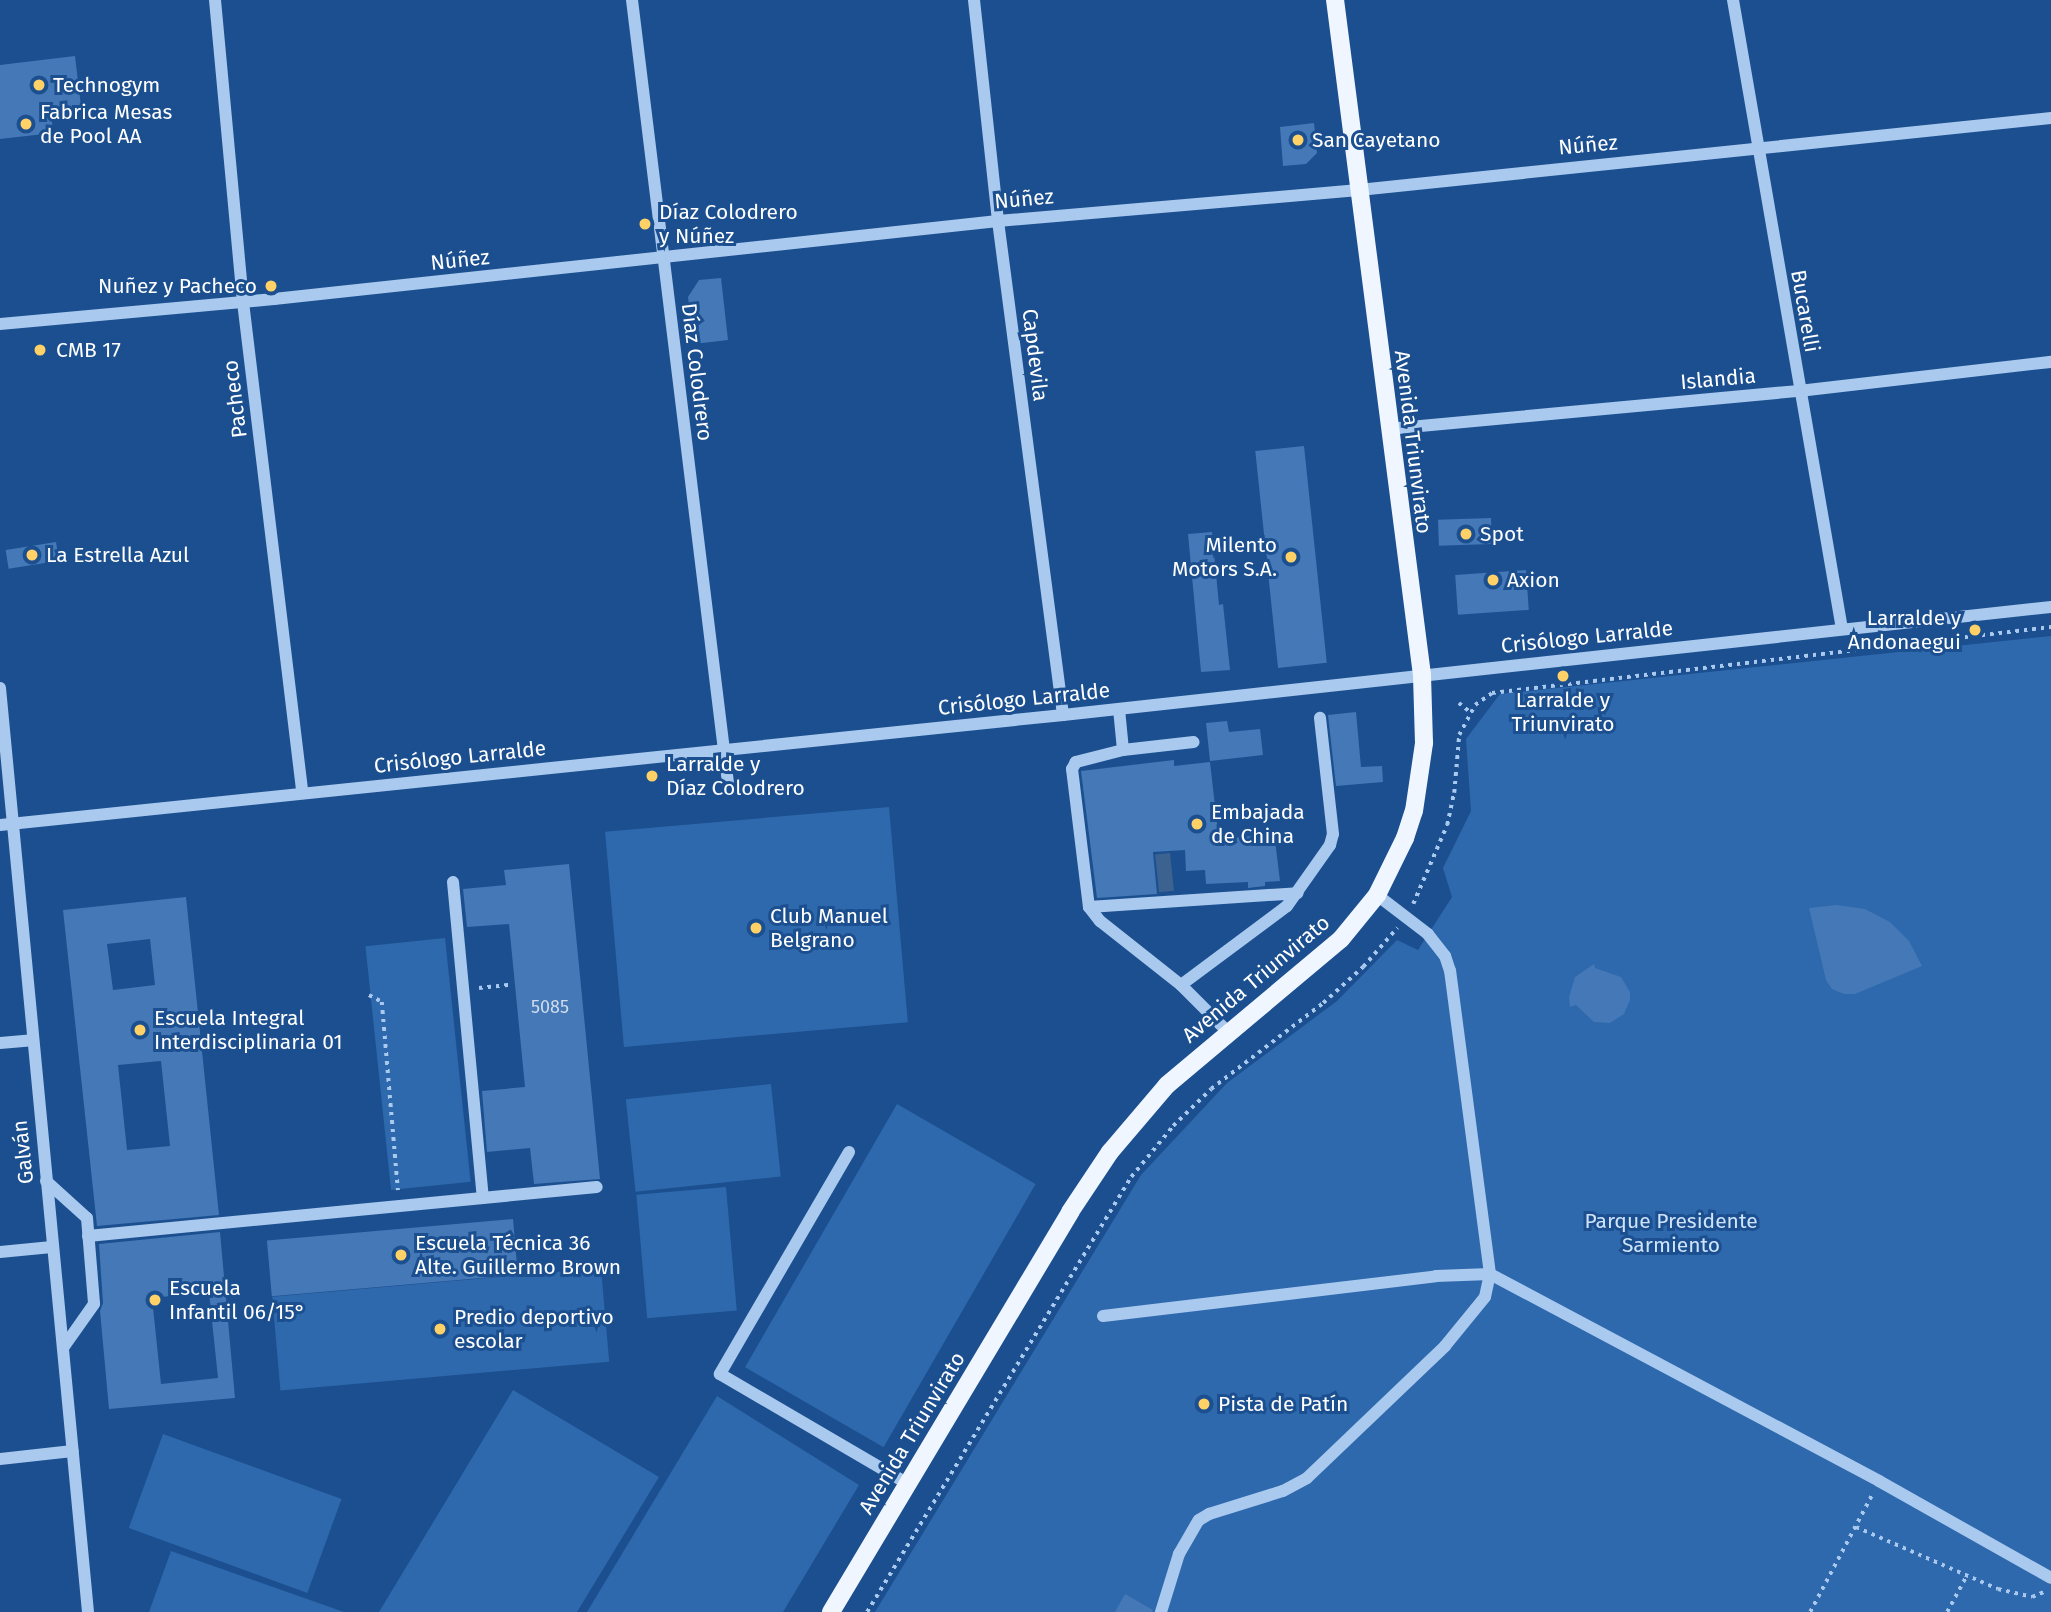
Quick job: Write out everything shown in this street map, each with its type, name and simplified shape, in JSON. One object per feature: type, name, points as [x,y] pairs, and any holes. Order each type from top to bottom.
[{"type":"main road","name":"Avenida Triunvirato","points":[[831,1612],[1070,1212],[1110,1152],[1167,1086],[1341,939],[1377,895],[1405,838],[1421,779],[1424,743],[1422,675],[1388,429],[1335,0]]},
{"type":"street","name":"Pacheco","points":[[215,0],[243,302],[302,792]]},
{"type":"street","name":"Díaz Colodrero","points":[[632,0],[726,749],[729,791]]},
{"type":"street","name":"Capdevila","points":[[974,0],[998,221],[1063,715]]},
{"type":"street","name":"Bucarelli","points":[[1733,0],[1842,629]]},
{"type":"street","name":"Núñez","points":[[0,324],[243,302],[998,221],[1359,190],[1524,170],[2051,118]]},
{"type":"street","name":"Islandia","points":[[1388,429],[1799,391],[2051,362]]},
{"type":"street","name":"Crisólogo Larralde","points":[[0,825],[1063,715],[2051,607]]},
{"type":"street","name":"Galván","points":[[0,688],[88,1612]]},
{"type":"street","points":[[1119,709],[1123,750]]},
{"type":"street","points":[[1181,985],[1273,919],[1298,893],[1325,854],[1333,834],[1320,718]]},
{"type":"street","points":[[1194,742],[1123,750],[1076,762],[1072,769],[1089,907],[1100,921],[1181,985],[1228,1032]]},
{"type":"street","points":[[453,882],[483,1198]]},
{"type":"street","points":[[1089,907],[1298,893]]},
{"type":"street","points":[[1161,1612],[1179,1554],[1199,1520],[1209,1514],[1283,1491],[1307,1478],[1445,1346],[1485,1297],[1490,1274],[1450,971],[1445,956],[1428,934],[1377,895]]},
{"type":"street","points":[[0,1043],[32,1040]]},
{"type":"street","points":[[849,1152],[720,1374],[908,1484]]},
{"type":"street","points":[[46,1181],[87,1218],[89,1236],[94,1304],[63,1348]]},
{"type":"street","points":[[89,1236],[597,1187]]},
{"type":"street","points":[[0,1252],[52,1247]]},
{"type":"street","points":[[1103,1316],[1424,1277],[1490,1274],[1879,1481],[2051,1578]]},
{"type":"street","points":[[0,1459],[73,1451]]},
{"type":"path","points":[[867,1612],[1131,1177],[1173,1126],[1211,1089],[1323,1003],[1363,968],[1405,916],[1420,892],[1445,832],[1454,793],[1459,735],[1470,712],[1480,700],[1503,689],[2051,628]]},
{"type":"path","points":[[1459,703],[1470,712]]},
{"type":"path","points":[[463,990],[510,985]]},
{"type":"path","points":[[369,995],[382,1002],[400,1206]]},
{"type":"path","points":[[1810,1612],[1879,1481]]},
{"type":"path","points":[[1856,1527],[1998,1589],[2032,1597],[2051,1588]]},
{"type":"path","points":[[1947,1612],[1967,1575]]},
{"type":"green space","name":"Parque Presidente Sarmiento","points":[[2051,636],[2051,1612],[875,1612],[1141,1175],[1227,1083],[1337,1001],[1397,940],[1418,950],[1452,897],[1443,868],[1471,811],[1466,739],[1500,694]]},
{"type":"green space","name":"Club Manuel Belgrano","points":[[889,807],[908,1022],[624,1047],[605,832]]},
{"type":"green space","points":[[445,938],[471,1182],[391,1190],[365,946]]},
{"type":"green space","points":[[771,1084],[781,1176],[636,1192],[626,1099]]},
{"type":"green space","points":[[897,1104],[1036,1184],[884,1447],[745,1367]]},
{"type":"green space","points":[[726,1187],[737,1311],[647,1318],[636,1195]]},
{"type":"green space","name":"Predio deportivo escolar","points":[[601,1268],[609,1362],[280,1390],[272,1297]]},
{"type":"green space","points":[[513,1390],[659,1477],[577,1612],[379,1612]]},
{"type":"green space","points":[[717,1396],[859,1485],[783,1612],[587,1612]]},
{"type":"green space","points":[[163,1434],[342,1499],[307,1593],[129,1528]]},
{"type":"green space","points":[[171,1551],[344,1612],[149,1612]]},
{"type":"shaded area","points":[[1170,853],[1174,891],[1159,892],[1155,855]]},
{"type":"building","name":"Technogym","points":[[75,56],[81,106],[51,109],[53,133],[0,139],[0,65]]},
{"type":"building","name":"San Cayetano","points":[[1314,123],[1317,153],[1306,164],[1283,166],[1280,127]]},
{"type":"building","points":[[721,278],[728,340],[694,344],[688,297],[699,280]]},
{"type":"building","name":"Milento Motors S.A.","points":[[1304,446],[1327,663],[1278,668],[1255,451]]},
{"type":"building","name":"Spot","points":[[1491,518],[1492,544],[1439,546],[1438,520]]},
{"type":"building","points":[[1212,532],[1219,605],[1223,604],[1230,670],[1201,672],[1188,534]]},
{"type":"building","name":"La Estrella Azul","points":[[56,542],[59,561],[9,569],[6,550]]},
{"type":"building","points":[[1526,570],[1529,610],[1458,615],[1455,575]]},
{"type":"building","points":[[1356,712],[1361,767],[1382,766],[1383,782],[1336,786],[1328,715]]},
{"type":"building","points":[[1227,721],[1229,732],[1260,729],[1263,755],[1210,761],[1206,723]]},
{"type":"building","points":[[1174,760],[1174,766],[1210,762],[1218,832],[1222,832],[1223,839],[1263,835],[1264,842],[1275,840],[1280,881],[1265,882],[1265,886],[1248,888],[1248,882],[1206,884],[1205,870],[1186,871],[1185,850],[1153,852],[1157,894],[1097,898],[1081,771]]},
{"type":"building","points":[[569,864],[600,1179],[534,1184],[530,1148],[487,1152],[482,1091],[525,1087],[509,924],[467,927],[463,889],[506,885],[504,870]]},
{"type":"building","points":[[186,897],[219,1215],[97,1226],[63,910]],"holes":[[[150,939],[155,985],[113,990],[107,944]],[[161,1061],[170,1146],[127,1150],[118,1065]]]},
{"type":"building","points":[[1837,905],[1865,909],[1890,922],[1909,941],[1922,966],[1855,994],[1844,994],[1832,989],[1826,980],[1809,908]]},
{"type":"building","points":[[1594,964],[1595,968],[1621,977],[1630,992],[1630,1000],[1624,1014],[1610,1023],[1594,1022],[1576,1005],[1570,1007],[1569,997],[1575,977]]},
{"type":"building","points":[[513,1219],[518,1275],[272,1296],[267,1241]]},
{"type":"building","points":[[220,1232],[235,1398],[109,1409],[100,1311],[103,1303],[99,1244]],"holes":[[[209,1292],[218,1378],[161,1384],[152,1298]]]},
{"type":"building","points":[[1125,1594],[1153,1610],[1152,1612],[1115,1612]]},
{"type":"place","name":"Technogym","points":[[39,85]]},
{"type":"place","name":"Fabrica Mesas de Pool AA","points":[[26,124]]},
{"type":"place","name":"San Cayetano","points":[[1298,140]]},
{"type":"place","name":"Díaz Colodrero y Núñez","points":[[645,224]]},
{"type":"place","name":"Nuñez y Pacheco","points":[[271,286]]},
{"type":"place","name":"CMB 17","points":[[40,350]]},
{"type":"place","name":"Spot","points":[[1466,534]]},
{"type":"place","name":"La Estrella Azul","points":[[32,555]]},
{"type":"place","name":"Milento Motors S.A.","points":[[1291,557]]},
{"type":"place","name":"Axion","points":[[1493,580]]},
{"type":"place","name":"Larralde y Andonaegui","points":[[1975,630]]},
{"type":"place","name":"Larralde y Triunvirato","points":[[1563,676]]},
{"type":"place","name":"Larralde y Díaz Colodrero","points":[[652,776]]},
{"type":"place","name":"Embajada de China","points":[[1197,824]]},
{"type":"place","name":"Club Manuel Belgrano","points":[[756,928]]},
{"type":"place","name":"Escuela Integral Interdisciplinaria 01","points":[[140,1030]]},
{"type":"place","name":"Escuela Técnica 36 Alte. Guillermo Brown","points":[[401,1255]]},
{"type":"place","name":"Escuela Infantil 06/15°","points":[[155,1300]]},
{"type":"place","name":"Predio deportivo escolar","points":[[440,1329]]},
{"type":"place","name":"Pista de Patín","points":[[1204,1404]]}]
